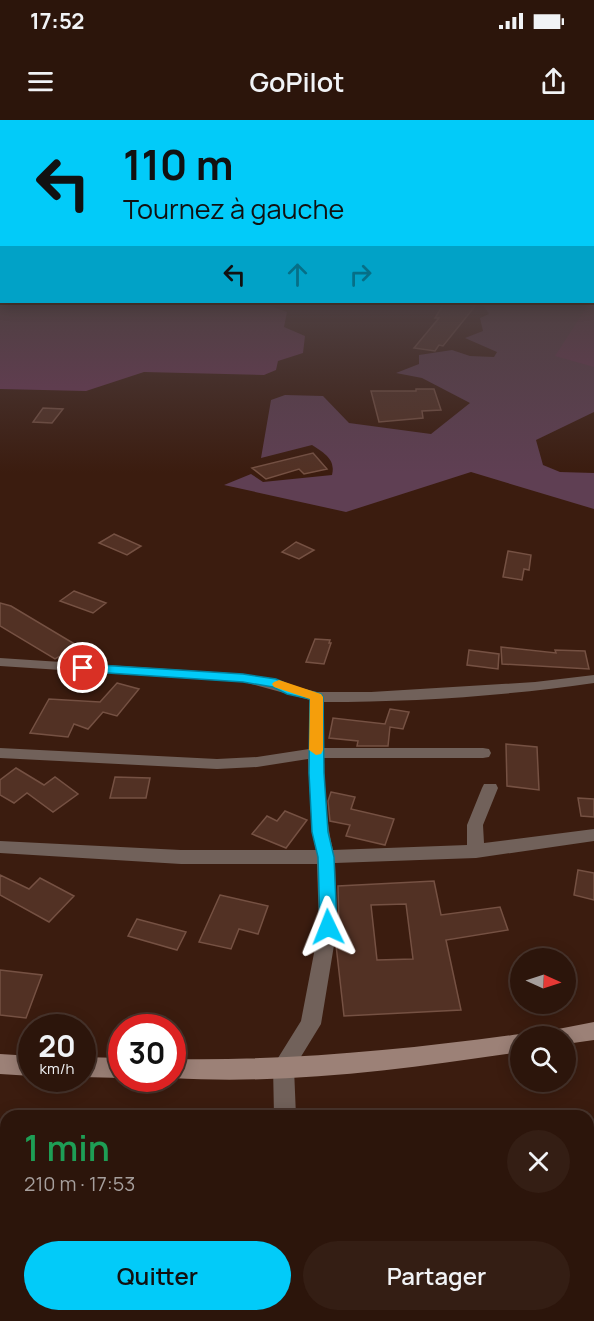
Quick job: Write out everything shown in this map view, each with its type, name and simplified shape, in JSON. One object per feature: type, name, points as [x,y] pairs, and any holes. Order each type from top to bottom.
[{"type":"main road","points":[[576,1034],[594,1031]]},
{"type":"main road","points":[[186,1069],[404,1059],[510,1044]]},
{"type":"main road","points":[[0,1065],[18,1066]]},
{"type":"street","points":[[0,662],[243,678],[276,683],[291,691],[317,697],[371,697],[535,687],[594,679]]},
{"type":"street","points":[[285,1110],[283,1066],[310,1024],[328,927],[326,857],[320,832],[316,753],[317,697]]},
{"type":"street","points":[[0,753],[217,764],[257,762],[316,753],[483,753]]},
{"type":"street","points":[[476,851],[475,825],[490,788]]},
{"type":"street","points":[[0,847],[181,857],[326,857],[476,851],[594,835]]},
{"type":"shaded area","points":[[0,361],[278,361],[276,370],[264,375],[144,372],[86,391],[0,389]]},
{"type":"shaded area","points":[[419,361],[594,361],[594,412],[536,440],[543,465],[560,472],[594,473],[594,509],[471,472],[346,512],[224,485],[251,474],[263,482],[332,475],[331,461],[312,445],[261,458],[271,400],[285,395],[323,396],[349,423],[431,434],[470,403],[422,378],[396,373],[419,364]]},
{"type":"shaded area","points":[[573,361],[594,361],[594,367]]},
{"type":"building","points":[[416,389],[434,389],[441,410],[422,411],[423,418],[379,422],[371,391],[416,391]]},
{"type":"building","points":[[43,408],[63,409],[52,423],[33,422]]},
{"type":"building","points":[[313,453],[327,469],[304,474],[299,469],[266,479],[252,468]]},
{"type":"building","points":[[114,534],[141,546],[127,555],[99,543]]},
{"type":"building","points":[[296,542],[314,550],[299,559],[282,552]]},
{"type":"building","points":[[508,551],[531,555],[529,570],[524,569],[522,580],[503,577]]},
{"type":"building","points":[[74,591],[106,603],[93,613],[60,601]]},
{"type":"building","points":[[0,603],[11,606],[78,646],[55,659],[0,626]]},
{"type":"building","points":[[315,639],[330,640],[324,664],[306,662]]},
{"type":"building","points":[[501,647],[556,653],[555,650],[585,651],[589,669],[502,664]]},
{"type":"building","points":[[469,650],[499,654],[498,669],[467,665]]},
{"type":"building","points":[[117,683],[139,689],[117,716],[103,712],[88,729],[74,724],[68,737],[30,733],[49,699],[100,702]]},
{"type":"building","points":[[390,709],[409,712],[403,729],[390,727],[388,746],[357,746],[358,741],[329,738],[333,718],[385,724]]},
{"type":"building","points":[[506,744],[537,747],[539,790],[507,786]]},
{"type":"building","points":[[16,768],[44,785],[55,777],[78,794],[53,812],[27,793],[14,803],[0,795],[0,780]]},
{"type":"building","points":[[115,777],[150,778],[146,798],[110,798]]},
{"type":"building","points":[[331,792],[355,797],[351,809],[394,819],[385,845],[346,836],[350,825],[330,821],[328,801]]},
{"type":"building","points":[[578,798],[594,799],[594,817],[581,816]]},
{"type":"building","points":[[285,811],[307,820],[286,848],[252,834],[267,816],[277,821]]},
{"type":"building","points":[[578,870],[594,873],[594,900],[574,895]]},
{"type":"building","points":[[0,875],[29,889],[40,878],[74,896],[49,922],[0,895]]},
{"type":"building","points":[[434,881],[441,915],[500,907],[508,930],[446,940],[461,1010],[344,1016],[336,945],[339,927],[338,886]],"holes":[[[406,904],[413,959],[377,960],[371,905]]]},
{"type":"building","points":[[220,895],[268,906],[258,934],[239,929],[231,949],[199,942]]},
{"type":"building","points":[[137,919],[186,932],[177,950],[128,936]]},
{"type":"building","points":[[0,970],[42,975],[27,1014],[18,1014],[18,1017],[0,1015]]},
{"type":"slow traffic","points":[[279,684],[291,691],[317,697],[316,750]]},
{"type":"route","points":[[83,668],[243,678],[276,683],[291,691],[317,697],[316,773],[320,832],[326,857],[328,927]]}]
